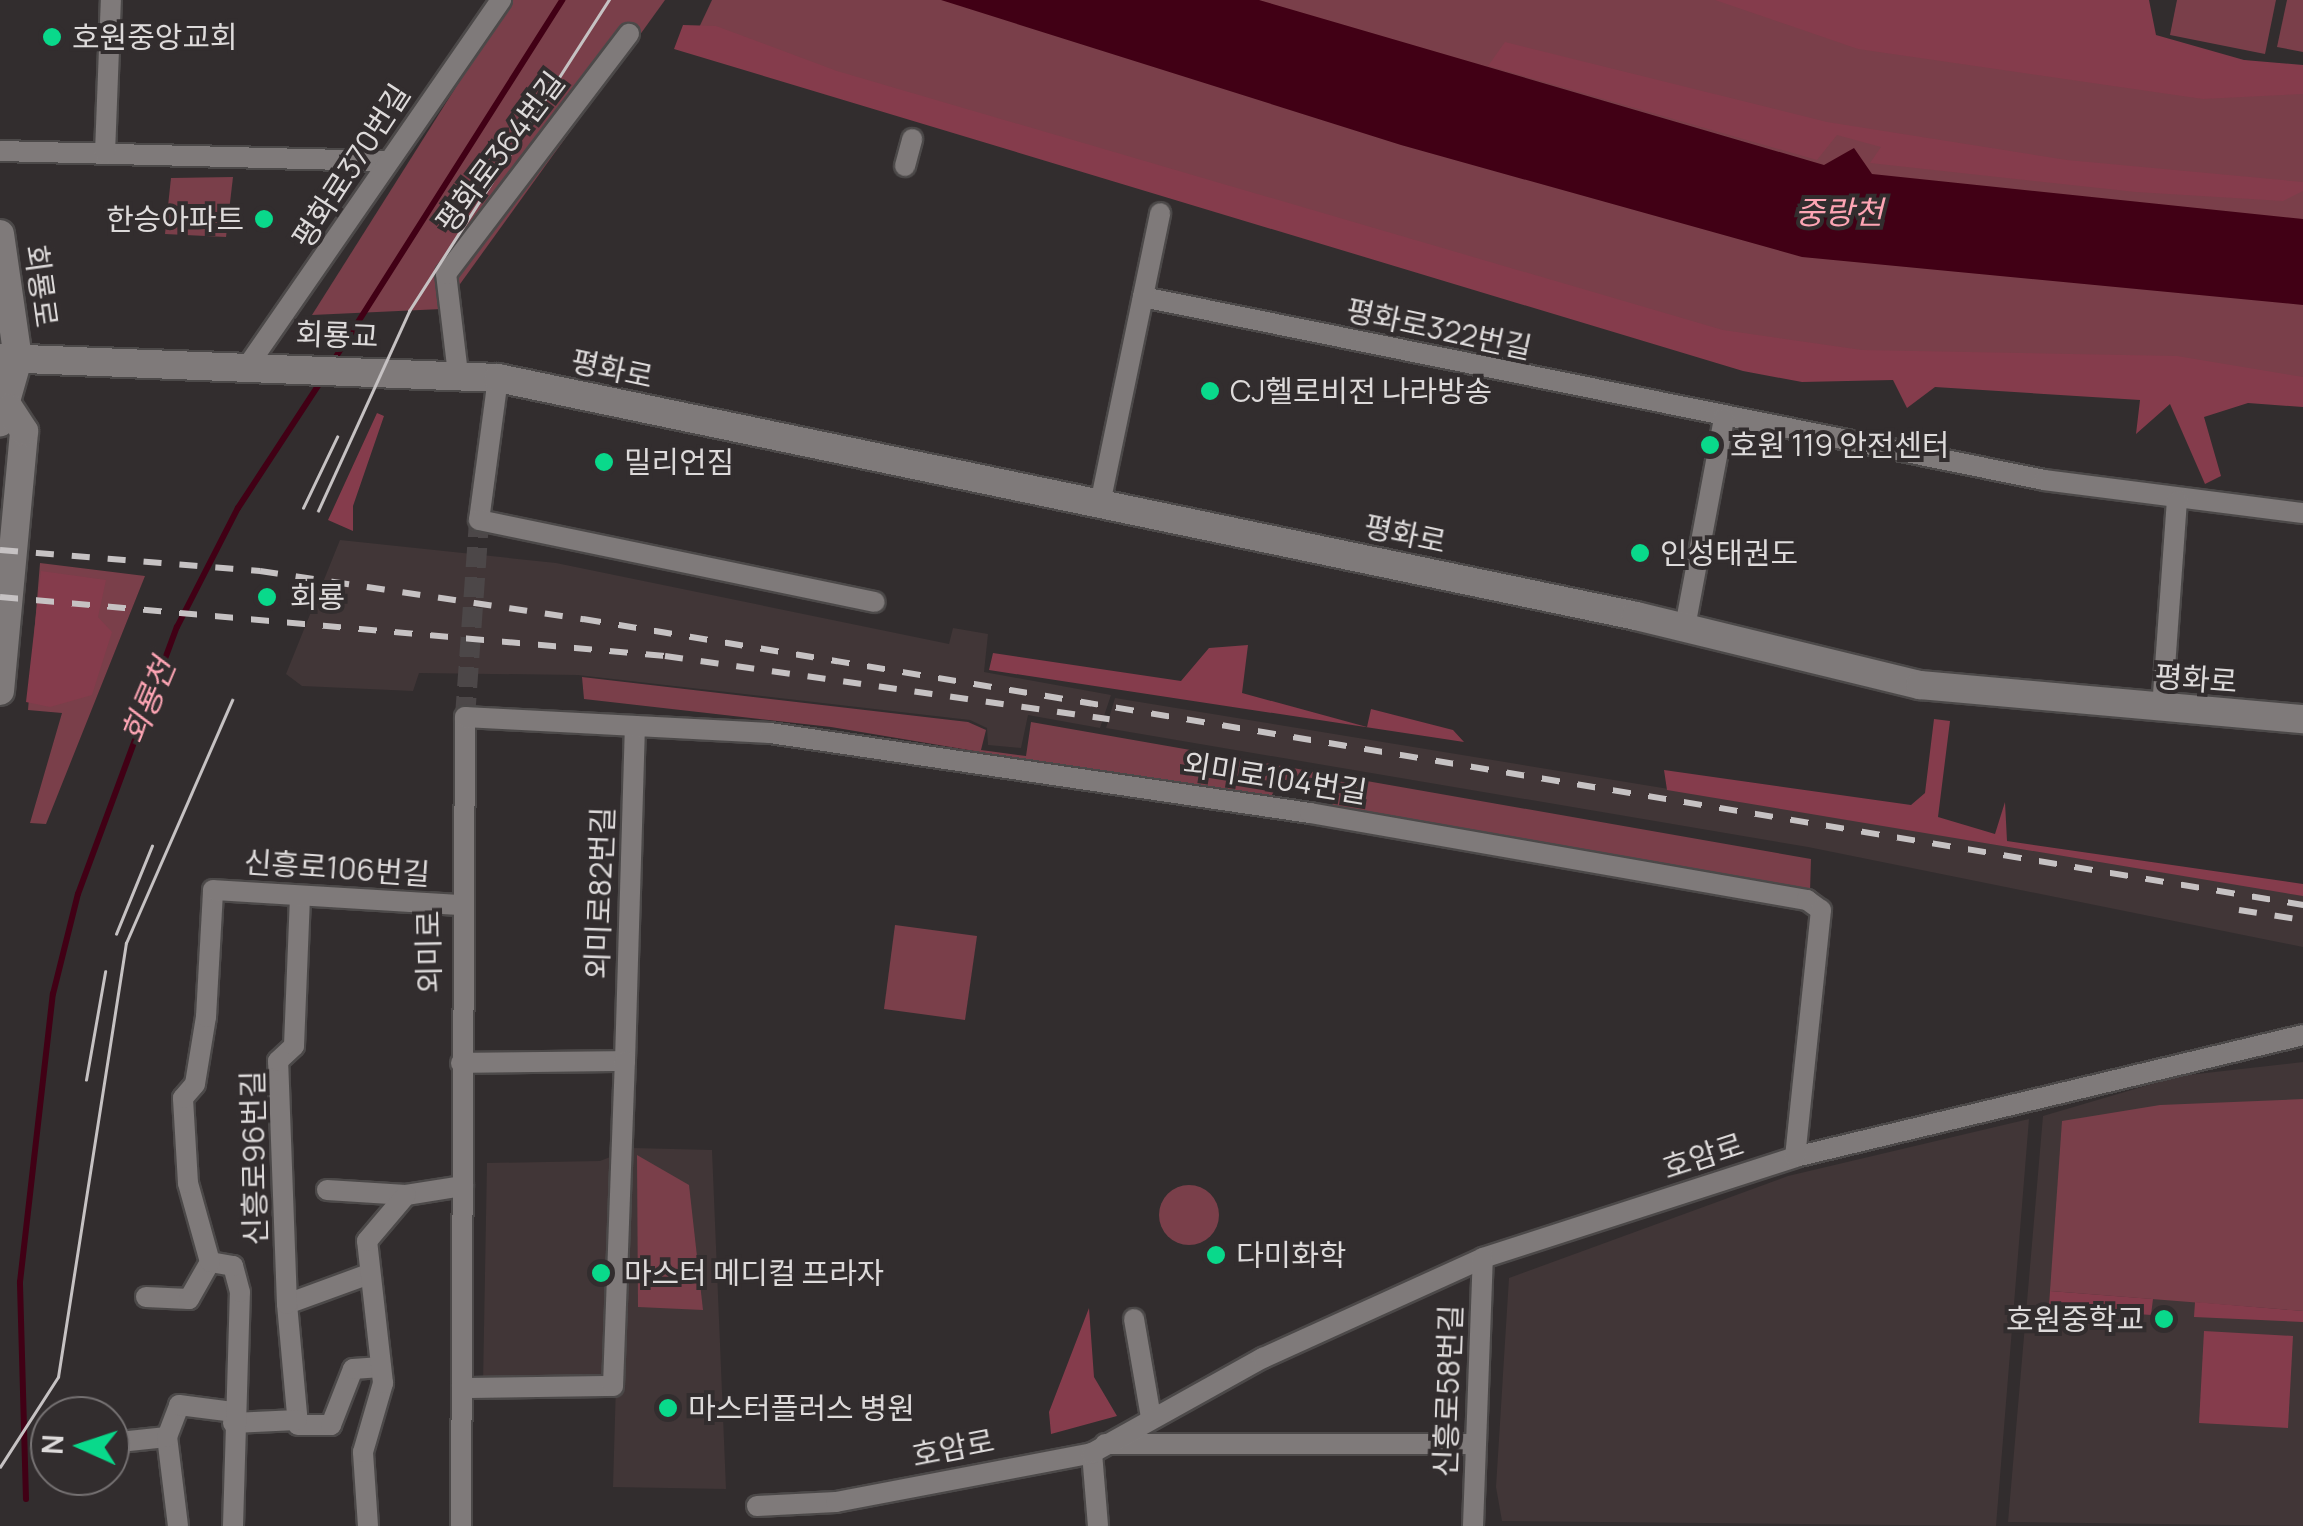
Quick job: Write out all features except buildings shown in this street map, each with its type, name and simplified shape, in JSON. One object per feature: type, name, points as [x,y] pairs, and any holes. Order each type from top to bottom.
[{"type":"main road","name":"회룡로","points":[[0,234],[9,358],[5,415],[24,431],[0,691]]},
{"type":"main road","points":[[9,358],[249,364]]},
{"type":"main road","name":"회룡교","points":[[249,364],[423,371]]},
{"type":"main road","name":"평화로","points":[[423,371],[498,378],[1685,626],[1920,685],[2303,719]]},
{"type":"street","points":[[105,153],[111,0]]},
{"type":"street","name":"평화로370번길","points":[[249,364],[501,0]]},
{"type":"street","name":"평화로364번길","points":[[458,374],[446,274],[628,34]]},
{"type":"street","points":[[905,166],[912,139]]},
{"type":"street","points":[[0,150],[386,161]]},
{"type":"street","points":[[1100,504],[1160,213]]},
{"type":"street","name":"평화로322번길","points":[[1142,297],[1724,419],[2177,502],[2303,513]]},
{"type":"street","points":[[498,378],[479,520],[875,602]]},
{"type":"street","points":[[1685,626],[1724,419]]},
{"type":"street","points":[[2162,709],[2177,502]]},
{"type":"street","name":"외미로104번길","points":[[465,717],[770,733],[1274,807],[1807,900],[1822,910],[1795,1157]]},
{"type":"street","name":"외미로","points":[[462,1526],[458,905],[465,717]]},
{"type":"street","name":"외미로82번길","points":[[462,1388],[613,1386],[635,726]]},
{"type":"street","name":"신흥로106번길","points":[[210,1262],[188,1183],[183,1098],[195,1084],[206,1017],[213,890],[458,905]]},
{"type":"street","name":"신흥로96번길","points":[[298,1420],[287,1304],[278,1061],[294,1046],[300,896]]},
{"type":"street","name":"호암로","points":[[757,1506],[836,1502],[1097,1449],[1152,1418],[1484,1258],[1795,1157],[2303,1035]]},
{"type":"street","points":[[461,1063],[625,1061]]},
{"type":"street","points":[[327,1190],[406,1196],[462,1186]]},
{"type":"street","points":[[368,1526],[363,1452],[382,1367],[368,1241],[406,1196]]},
{"type":"street","name":"신흥로58번길","points":[[1473,1526],[1484,1258]]},
{"type":"street","points":[[146,1297],[189,1298],[210,1262],[233,1266],[240,1292],[233,1417],[234,1526]]},
{"type":"street","points":[[287,1304],[369,1274]]},
{"type":"street","points":[[1134,1319],[1152,1418]]},
{"type":"street","points":[[178,1526],[168,1436],[179,1405],[233,1417],[330,1425],[354,1369],[382,1367]]},
{"type":"street","points":[[130,1441],[168,1436]]},
{"type":"street","points":[[1098,1526],[1097,1449],[1475,1444]]},
{"type":"shaded area","points":[[511,0],[665,0],[442,309],[312,315]]},
{"type":"shaded area","points":[[712,0],[1872,0],[2303,70],[2303,392],[1764,355],[696,34]]},
{"type":"shaded area","points":[[1715,0],[2149,0],[2156,35],[2244,60],[2303,65],[2303,94],[2203,99],[1858,49]]},
{"type":"shaded area","points":[[2177,0],[2276,0],[2265,54],[2170,35]]},
{"type":"shaded area","points":[[2287,0],[2303,0],[2303,52],[2277,47]]},
{"type":"shaded area","points":[[683,25],[716,26],[837,71],[1723,330],[1862,350],[2177,356],[2303,377],[2303,407],[2248,403],[2204,417],[2221,476],[2205,484],[2170,404],[2136,434],[2140,400],[1935,387],[1907,408],[1893,380],[1802,382],[1743,371],[674,49]]},
{"type":"shaded area","points":[[1505,42],[1827,122],[2067,160],[2303,182],[2303,191],[2283,201],[2136,192],[1870,163],[1881,147],[1837,135],[1817,160],[1488,66]]},
{"type":"shaded area","points":[[233,177],[226,237],[165,234],[171,178]]},
{"type":"shaded area","points":[[377,413],[384,416],[353,506],[353,531],[328,520]]},
{"type":"shaded area","points":[[340,540],[556,563],[949,644],[953,628],[988,634],[984,672],[1111,695],[1100,728],[1028,715],[1021,748],[988,745],[987,728],[970,720],[578,675],[419,673],[413,691],[302,686],[286,674]]},
{"type":"shaded area","points":[[40,563],[145,576],[46,824],[30,823],[62,713],[28,710]]},
{"type":"shaded area","points":[[41,571],[106,580],[98,617],[112,632],[92,695],[50,707],[26,702]]},
{"type":"shaded area","points":[[1248,645],[1242,693],[1367,727],[1371,709],[1453,730],[1464,742],[989,670],[993,653],[1181,681],[1209,648]]},
{"type":"shaded area","points":[[582,677],[968,722],[986,730],[981,750],[1026,756],[1031,722],[1811,859],[1810,892],[1331,807],[1339,791],[1281,779],[1269,800],[831,727],[584,699]]},
{"type":"shaded area","points":[[1115,698],[2303,893],[2303,947],[1808,847],[1106,728]]},
{"type":"shaded area","points":[[1934,719],[1950,721],[1938,817],[1995,834],[2005,802],[2007,841],[2303,884],[2303,896],[1667,790],[1664,770],[1911,805],[1925,793]]},
{"type":"shaded area","points":[[895,925],[977,936],[965,1020],[884,1009]]},
{"type":"shaded area","name":"호원중학교","points":[[2303,1062],[2303,1526],[2008,1522],[2043,1116],[2179,1076]]},
{"type":"shaded area","points":[[2303,1099],[2303,1311],[2050,1291],[2062,1121],[2160,1105]]},
{"type":"shaded area","points":[[2029,1119],[1996,1526],[1502,1521],[1496,1487],[1509,1278],[1788,1176]]},
{"type":"shaded area","name":"마스터 메디컬 프라자","points":[[633,1148],[712,1150],[726,1489],[613,1487],[616,1383],[483,1384],[487,1163],[600,1161]]},
{"type":"shaded area","points":[[637,1155],[689,1185],[703,1310],[638,1307]]},
{"type":"shaded area","points":[[1189,1185],[1210,1194],[1219,1215],[1210,1236],[1189,1245],[1168,1236],[1159,1215],[1168,1194]]},
{"type":"shaded area","points":[[2050,1291],[2153,1299],[2151,1315],[2049,1307]]},
{"type":"shaded area","points":[[2195,1302],[2303,1311],[2303,1322],[2194,1317]]},
{"type":"shaded area","points":[[1089,1308],[1094,1377],[1117,1416],[1051,1434],[1049,1412]]},
{"type":"shaded area","points":[[2204,1331],[2293,1336],[2288,1428],[2199,1423]]},
{"type":"water","name":"중랑천","points":[[941,0],[1259,0],[1824,165],[1854,148],[1872,174],[2303,219],[2303,305],[1802,257],[1401,145]]},
{"type":"waterway","name":"회룡천","points":[[332,363],[562,0]]},
{"type":"waterway","points":[[26,1499],[20,1282],[53,994],[78,894],[177,627],[238,508],[323,378]]},
{"type":"tunnel","points":[[465,717],[479,520]]},
{"type":"tram line","points":[[318,511],[409,311],[609,0]]},
{"type":"tram line","points":[[303,508],[337,437]]},
{"type":"tram line","points":[[0,1467],[58,1377],[126,943],[232,700]]},
{"type":"tram line","points":[[116,934],[152,846]]},
{"type":"tram line","points":[[86,1080],[105,972]]},
{"type":"railway","points":[[0,550],[260,571],[583,619],[2303,905]]},
{"type":"railway","points":[[0,597],[665,656],[1110,719]]},
{"type":"railway","points":[[2239,910],[2303,920]]},
{"type":"place","name":"호원중앙교회","points":[[52,37]]},
{"type":"place","name":"한승아파트","points":[[264,219]]},
{"type":"place","name":"CJ헬로비전 나라방송","points":[[1210,391]]},
{"type":"place","name":"호원 119 안전센터","points":[[1710,445]]},
{"type":"place","name":"밀리언짐","points":[[604,462]]},
{"type":"place","name":"인성태권도","points":[[1640,553]]},
{"type":"place","name":"회룡","points":[[267,597]]},
{"type":"place","name":"다미화학","points":[[1216,1255]]},
{"type":"place","name":"마스터 메디컬 프라자","points":[[601,1273]]},
{"type":"place","name":"호원중학교","points":[[2164,1319]]},
{"type":"place","name":"마스터플러스 병원","points":[[668,1408]]}]
